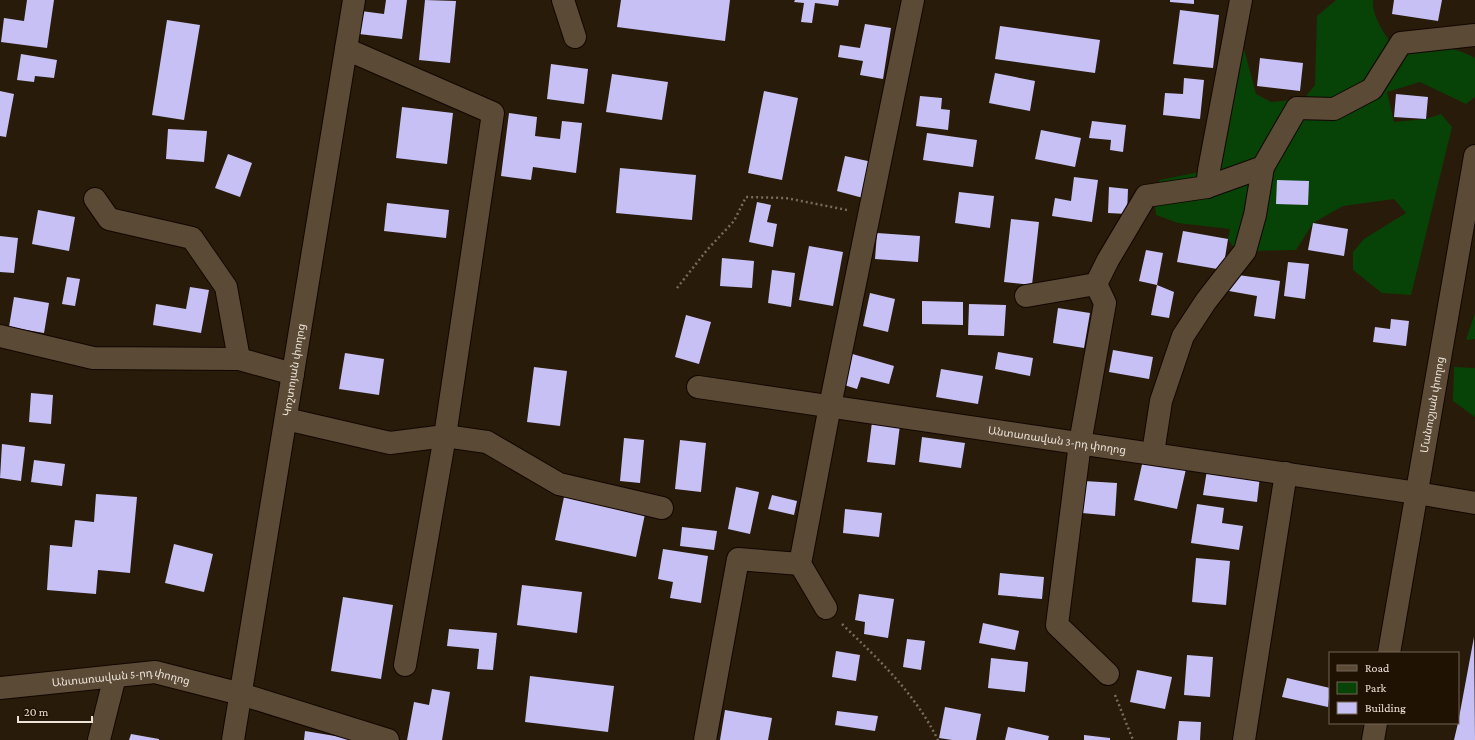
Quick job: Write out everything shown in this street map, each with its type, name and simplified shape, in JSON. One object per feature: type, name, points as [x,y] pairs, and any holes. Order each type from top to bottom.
[{"type":"street","name":"Կոշտոյան փողոց","points":[[233,740],[354,0]]},
{"type":"street","points":[[563,0],[574,37]]},
{"type":"street","points":[[826,608],[800,564],[830,406],[913,0]]},
{"type":"street","points":[[1207,187],[1240,0]]},
{"type":"street","points":[[1153,454],[1161,401],[1183,336],[1206,301],[1245,250],[1255,215],[1263,167],[1297,108],[1334,109],[1372,89],[1401,42],[1475,35]]},
{"type":"street","points":[[346,49],[493,112],[445,436],[405,665]]},
{"type":"street","name":"Մանուշյան փողոց","points":[[1389,652],[1475,156]]},
{"type":"street","points":[[1096,284],[1124,232],[1146,196],[1207,187],[1263,167]]},
{"type":"street","points":[[94,199],[109,219],[192,238],[226,287],[239,359]]},
{"type":"street","points":[[1026,296],[1096,284]]},
{"type":"street","points":[[1096,284],[1105,303],[1080,443],[1057,625],[1108,674]]},
{"type":"street","points":[[0,336],[93,358],[239,359],[293,374]]},
{"type":"street","name":"Անտառավան 3-րդ փողոց","points":[[698,387],[1417,493],[1475,503]]},
{"type":"street","points":[[286,419],[390,443],[445,436],[487,442],[558,484],[662,508]]},
{"type":"street","points":[[1244,740],[1286,474]]},
{"type":"street","points":[[705,740],[738,559],[800,564]]},
{"type":"street","name":"Անտառավան 5-րդ փողոց","points":[[0,688],[155,672],[241,694],[388,740]]},
{"type":"street","points":[[99,740],[116,676]]},
{"type":"street","points":[[1373,740],[1376,724]]},
{"type":"path","points":[[677,288],[707,250],[734,221],[746,197],[786,198],[869,215]]},
{"type":"path","points":[[826,608],[895,676],[926,716],[938,740]]},
{"type":"path","points":[[1108,674],[1133,740]]},
{"type":"green space","points":[[1336,0],[1373,0],[1374,13],[1380,27],[1397,50],[1418,47],[1447,48],[1465,53],[1475,58],[1475,97],[1466,104],[1420,82],[1387,92],[1394,122],[1426,119],[1441,114],[1452,127],[1411,295],[1382,293],[1353,270],[1353,252],[1364,239],[1406,213],[1394,199],[1343,206],[1313,223],[1296,250],[1245,251],[1238,254],[1228,239],[1230,229],[1178,223],[1156,215],[1154,197],[1160,180],[1209,170],[1243,45],[1256,94],[1271,102],[1304,99],[1315,85],[1317,16]]},
{"type":"green space","points":[[1475,313],[1475,339],[1466,340]]},
{"type":"green space","points":[[1454,367],[1475,368],[1475,417],[1453,401]]},
{"type":"building","points":[[27,0],[54,0],[47,48],[1,42],[4,18],[24,21]]},
{"type":"building","points":[[386,0],[407,0],[402,39],[359,34],[361,11],[384,14]]},
{"type":"building","points":[[425,0],[456,1],[450,63],[419,60]]},
{"type":"building","points":[[621,0],[730,0],[725,41],[617,27]]},
{"type":"building","points":[[795,0],[839,0],[838,6],[815,3],[812,23],[801,22],[804,3],[794,2]]},
{"type":"building","points":[[1170,0],[1194,0],[1194,4],[1170,2]]},
{"type":"building","points":[[1394,0],[1442,0],[1438,21],[1392,14]]},
{"type":"building","points":[[1180,10],[1219,15],[1213,68],[1173,64]]},
{"type":"building","points":[[167,20],[200,25],[184,120],[152,115]]},
{"type":"building","points":[[865,24],[891,28],[883,79],[860,75],[863,61],[838,57],[840,45],[860,48]]},
{"type":"building","points":[[1000,26],[1100,40],[1095,73],[995,59]]},
{"type":"building","points":[[21,54],[57,60],[54,78],[35,76],[34,82],[17,80]]},
{"type":"building","points":[[1260,58],[1303,63],[1300,91],[1257,86]]},
{"type":"building","points":[[551,64],[588,69],[584,104],[547,99]]},
{"type":"building","points":[[995,73],[1035,81],[1030,111],[989,103]]},
{"type":"building","points":[[612,74],[668,82],[662,120],[606,112]]},
{"type":"building","points":[[1184,78],[1204,80],[1200,119],[1163,115],[1165,93],[1183,94]]},
{"type":"building","points":[[0,91],[14,94],[6,137],[0,136]]},
{"type":"building","points":[[764,91],[798,98],[782,180],[748,173]]},
{"type":"building","points":[[1396,94],[1428,97],[1426,119],[1394,117]]},
{"type":"building","points":[[920,96],[942,98],[941,109],[950,110],[948,130],[916,126]]},
{"type":"building","points":[[402,107],[453,113],[447,164],[396,158]]},
{"type":"building","points":[[509,113],[537,117],[535,136],[560,139],[562,121],[582,123],[576,173],[533,167],[531,180],[501,176]]},
{"type":"building","points":[[1092,121],[1126,125],[1123,152],[1110,150],[1111,140],[1089,138]]},
{"type":"building","points":[[168,129],[207,131],[204,162],[166,159]]},
{"type":"building","points":[[1041,130],[1081,138],[1075,167],[1035,159]]},
{"type":"building","points":[[927,133],[977,140],[973,167],[923,160]]},
{"type":"building","points":[[228,154],[252,163],[240,197],[215,188]]},
{"type":"building","points":[[845,156],[872,162],[863,198],[837,191]]},
{"type":"building","points":[[620,168],[696,175],[692,220],[616,213]]},
{"type":"building","points":[[1074,177],[1098,180],[1092,222],[1052,216],[1055,198],[1071,201]]},
{"type":"building","points":[[1277,180],[1309,181],[1308,205],[1276,204]]},
{"type":"building","points":[[1109,187],[1128,189],[1127,214],[1108,213]]},
{"type":"building","points":[[959,192],[994,196],[990,228],[955,223]]},
{"type":"building","points":[[757,202],[771,205],[767,222],[777,224],[773,247],[749,242]]},
{"type":"building","points":[[387,203],[449,210],[446,238],[384,231]]},
{"type":"building","points":[[38,210],[75,217],[69,251],[32,244]]},
{"type":"building","points":[[1011,219],[1039,222],[1032,285],[1004,282]]},
{"type":"building","points":[[1313,223],[1348,229],[1344,256],[1308,250]]},
{"type":"building","points":[[1183,231],[1228,239],[1223,270],[1177,262]]},
{"type":"building","points":[[877,233],[920,236],[918,262],[875,259]]},
{"type":"building","points":[[0,236],[18,238],[14,273],[0,272]]},
{"type":"building","points":[[809,246],[843,252],[833,306],[799,300]]},
{"type":"building","points":[[1146,250],[1163,253],[1157,285],[1139,281]]},
{"type":"building","points":[[722,258],[754,261],[752,288],[720,286]]},
{"type":"building","points":[[1288,262],[1309,264],[1305,299],[1284,296]]},
{"type":"building","points":[[772,270],[795,273],[791,307],[768,303]]},
{"type":"building","points":[[1231,274],[1280,281],[1275,319],[1254,316],[1257,296],[1229,291]]},
{"type":"building","points":[[67,277],[80,279],[75,306],[62,304]]},
{"type":"building","points":[[1157,285],[1174,292],[1169,318],[1151,315]]},
{"type":"building","points":[[190,287],[209,290],[201,333],[153,325],[156,304],[186,309]]},
{"type":"building","points":[[870,293],[895,299],[888,332],[863,326]]},
{"type":"building","points":[[14,297],[49,303],[44,333],[9,327]]},
{"type":"building","points":[[922,301],[963,302],[963,325],[922,324]]},
{"type":"building","points":[[969,304],[1006,305],[1004,336],[968,335]]},
{"type":"building","points":[[1058,308],[1090,313],[1084,348],[1053,343]]},
{"type":"building","points":[[686,315],[711,322],[699,364],[675,357]]},
{"type":"building","points":[[1391,319],[1409,321],[1406,346],[1373,342],[1375,327],[1390,329]]},
{"type":"building","points":[[1113,350],[1153,357],[1149,379],[1109,372]]},
{"type":"building","points":[[998,352],[1033,358],[1030,376],[995,369]]},
{"type":"building","points":[[345,353],[384,359],[379,395],[339,389]]},
{"type":"building","points":[[849,353],[894,366],[889,384],[861,377],[857,389],[841,384]]},
{"type":"building","points":[[534,367],[567,371],[560,426],[527,422]]},
{"type":"building","points":[[941,369],[983,376],[978,404],[936,397]]},
{"type":"building","points":[[31,393],[53,395],[51,424],[29,422]]},
{"type":"building","points":[[872,422],[900,425],[895,465],[867,462]]},
{"type":"building","points":[[922,437],[965,443],[961,468],[919,462]]},
{"type":"building","points":[[624,438],[644,440],[640,483],[620,481]]},
{"type":"building","points":[[680,440],[706,443],[701,492],[675,489]]},
{"type":"building","points":[[2,444],[25,447],[21,481],[0,478]]},
{"type":"building","points":[[34,460],[65,464],[62,486],[31,482]]},
{"type":"building","points":[[1143,460],[1186,469],[1177,509],[1134,500]]},
{"type":"building","points":[[1207,470],[1260,476],[1257,502],[1203,495]]},
{"type":"building","points":[[1084,481],[1117,483],[1115,516],[1082,513]]},
{"type":"building","points":[[736,487],[759,492],[750,534],[728,529]]},
{"type":"building","points":[[96,494],[137,497],[130,573],[98,570],[96,594],[47,590],[50,545],[72,547],[75,520],[94,522]]},
{"type":"building","points":[[772,495],[797,501],[794,515],[768,509]]},
{"type":"building","points":[[564,497],[645,514],[636,557],[555,540]]},
{"type":"building","points":[[1197,504],[1224,508],[1222,523],[1243,526],[1239,550],[1191,543]]},
{"type":"building","points":[[845,509],[882,513],[879,537],[843,533]]},
{"type":"building","points":[[682,527],[717,531],[714,550],[680,546]]},
{"type":"building","points":[[174,544],[213,554],[204,592],[165,583]]},
{"type":"building","points":[[663,549],[708,556],[701,603],[670,598],[673,582],[658,579]]},
{"type":"building","points":[[1196,558],[1230,561],[1226,605],[1192,602]]},
{"type":"building","points":[[1000,573],[1044,577],[1042,599],[998,595]]},
{"type":"building","points":[[522,585],[582,592],[577,633],[517,625]]},
{"type":"building","points":[[859,594],[894,599],[888,638],[864,634],[865,622],[855,620]]},
{"type":"building","points":[[343,597],[393,605],[381,679],[331,671]]},
{"type":"building","points":[[983,623],[1019,631],[1015,650],[979,643]]},
{"type":"building","points":[[449,629],[497,633],[493,670],[477,669],[479,649],[447,646]]},
{"type":"building","points":[[1474,637],[1475,740],[1454,740],[1459,724]]},
{"type":"building","points":[[907,639],[925,641],[921,670],[903,667]]},
{"type":"building","points":[[836,651],[860,655],[856,681],[832,677]]},
{"type":"building","points":[[1187,655],[1213,657],[1210,697],[1184,695]]},
{"type":"building","points":[[991,658],[1028,662],[1025,692],[988,688]]},
{"type":"building","points":[[1137,670],[1172,677],[1165,709],[1130,702]]},
{"type":"building","points":[[530,676],[614,686],[608,732],[525,722]]},
{"type":"building","points":[[1287,678],[1329,688],[1328,707],[1282,697]]},
{"type":"building","points":[[432,689],[450,692],[442,740],[407,740],[414,702],[429,705]]},
{"type":"building","points":[[945,707],[981,714],[976,740],[952,740],[939,738]]},
{"type":"building","points":[[725,710],[772,718],[768,740],[720,740]]},
{"type":"building","points":[[837,711],[878,716],[875,731],[835,725]]},
{"type":"building","points":[[1179,721],[1201,722],[1200,740],[1177,740]]},
{"type":"building","points":[[1008,727],[1049,736],[1048,740],[1005,740]]},
{"type":"building","points":[[305,731],[353,739],[353,740],[304,740]]},
{"type":"building","points":[[131,734],[159,739],[159,740],[129,740]]},
{"type":"building","points":[[1084,735],[1110,738],[1110,740],[1084,740]]}]
